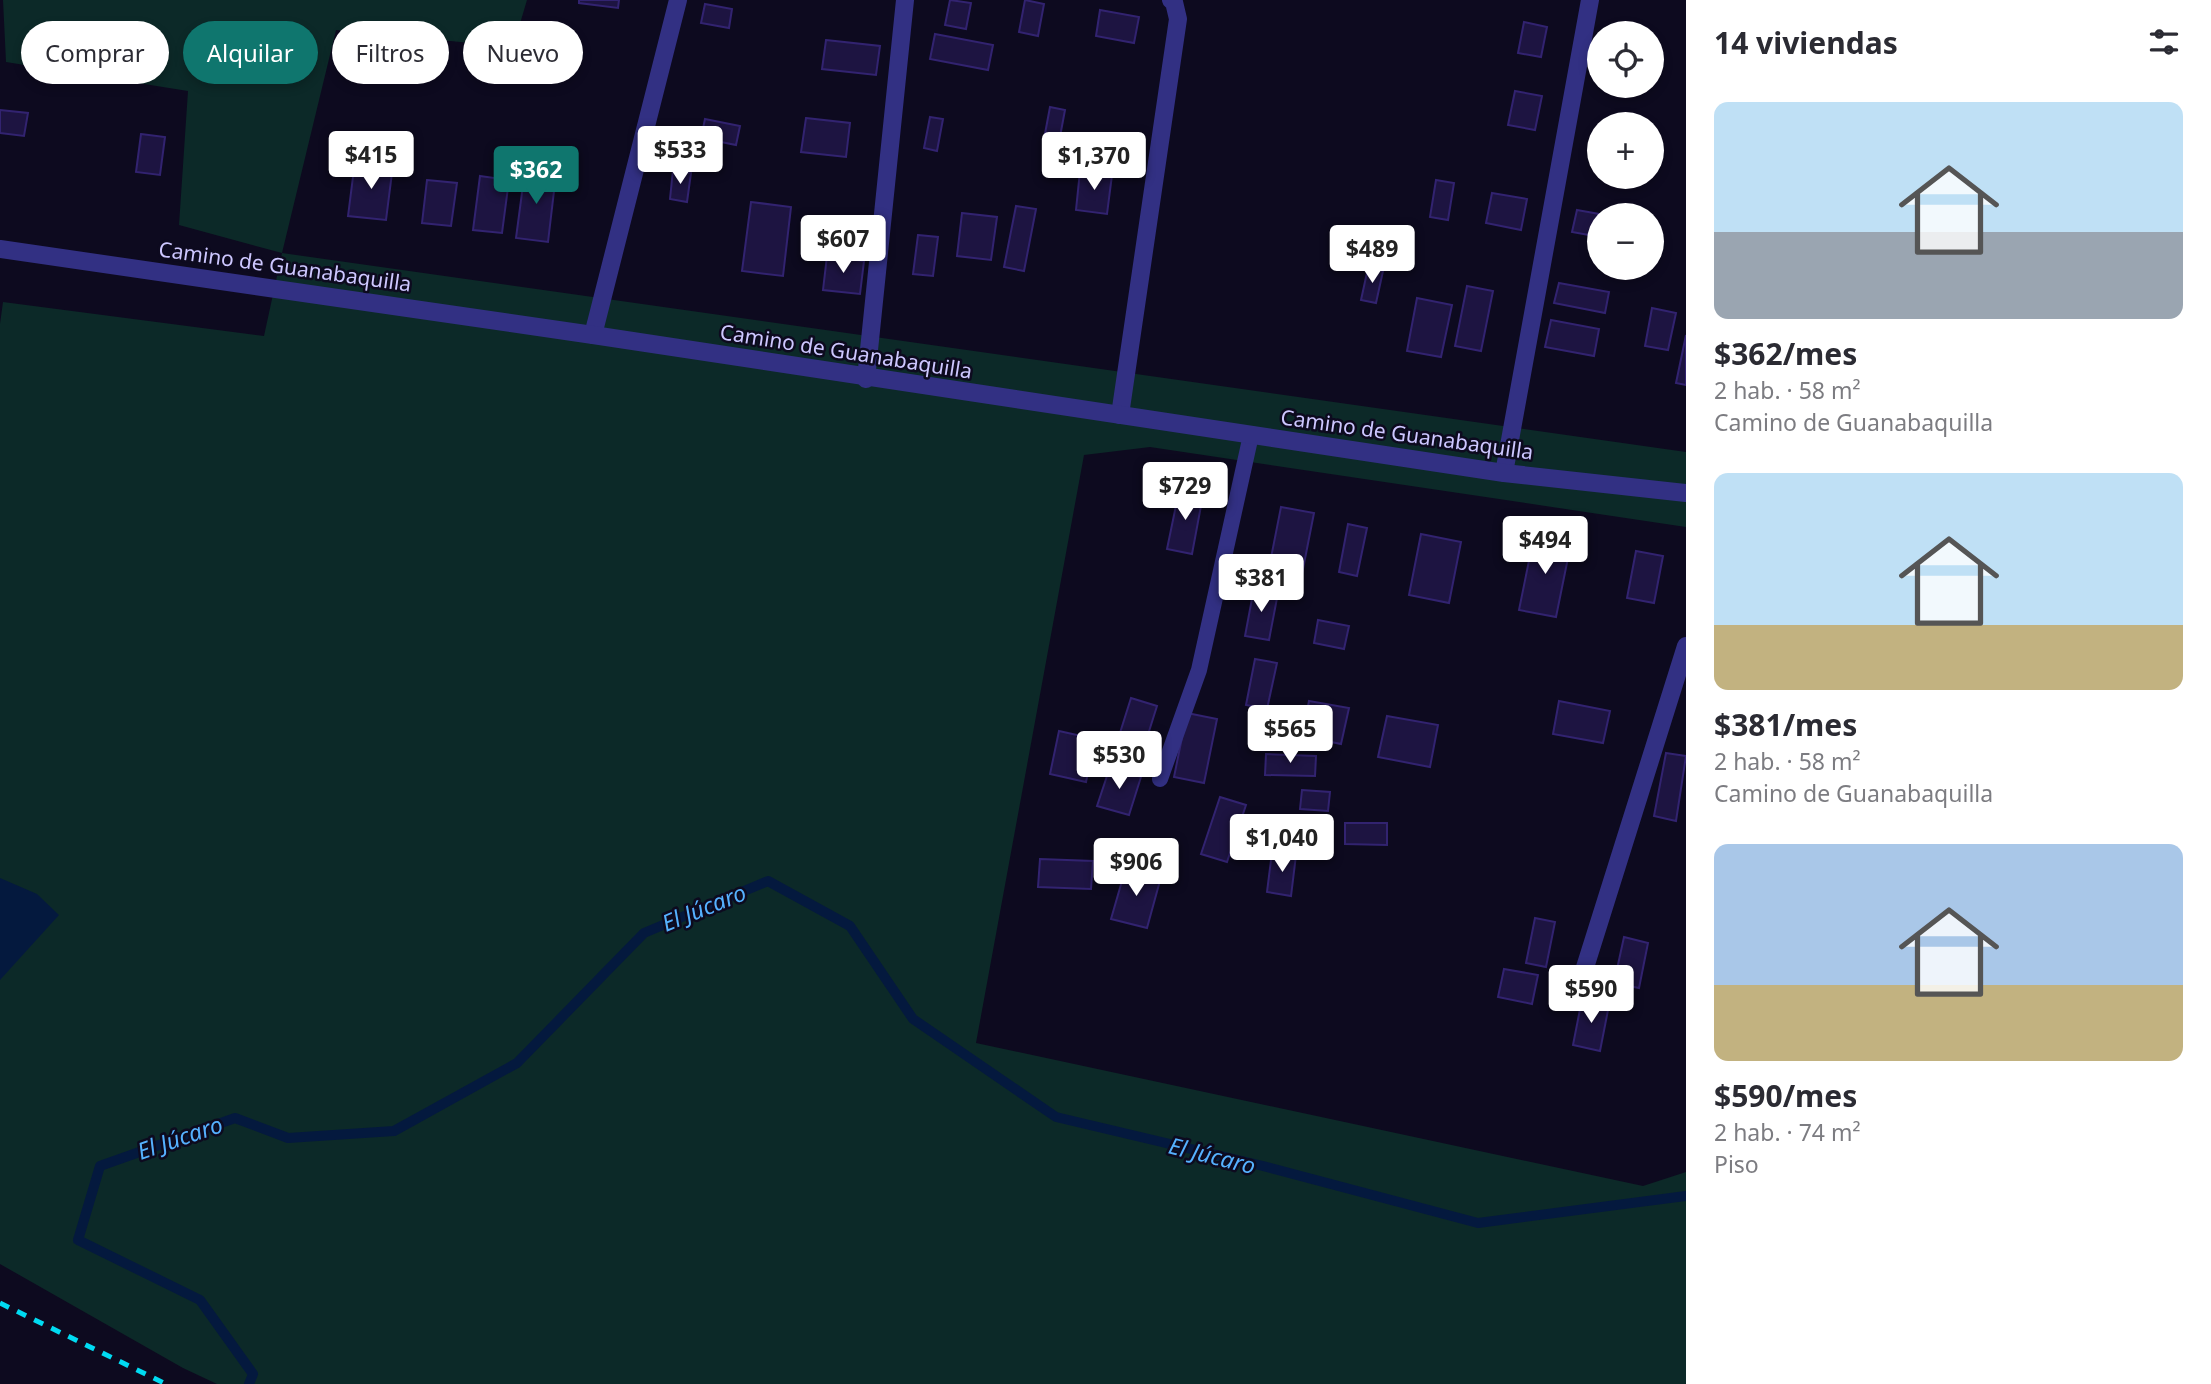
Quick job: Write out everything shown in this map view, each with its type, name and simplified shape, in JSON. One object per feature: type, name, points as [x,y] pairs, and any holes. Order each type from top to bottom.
[{"type":"street","points":[[593,335],[678,0]]},
{"type":"street","points":[[866,379],[905,0]]},
{"type":"street","points":[[1120,415],[1178,19],[1174,2],[1171,0]]},
{"type":"street","points":[[1504,473],[1590,0]]},
{"type":"street","name":"Camino de Guanabaquilla","points":[[0,249],[593,335],[866,379],[1504,473],[1686,493]]},
{"type":"street","points":[[1576,996],[1686,646]]},
{"type":"lane","points":[[1160,779],[1199,670],[1251,435]]},
{"type":"green space","points":[[3,0],[527,0],[521,21],[463,21],[463,42],[449,41],[449,21],[332,21],[332,47],[282,253],[179,225],[188,91],[144,84],[169,84],[169,21],[21,21],[21,64],[6,62]]},
{"type":"green space","points":[[282,253],[1686,452],[1686,527],[1150,447],[1084,455],[976,1043],[1643,1186],[1686,1172],[1686,1384],[217,1384],[183,1368],[0,1264],[0,324],[3,302],[264,336]]},
{"type":"water","points":[[0,878],[37,894],[59,915],[0,980]]},
{"type":"building","points":[[579,0],[619,0],[618,8],[579,3]]},
{"type":"building","points":[[950,0],[971,3],[966,29],[945,25]]},
{"type":"building","points":[[1025,0],[1044,4],[1038,36],[1019,32]]},
{"type":"building","points":[[705,4],[732,9],[729,28],[701,23]]},
{"type":"building","points":[[1100,10],[1139,17],[1134,43],[1096,36]]},
{"type":"building","points":[[1524,22],[1547,27],[1541,57],[1518,53]]},
{"type":"building","points":[[935,34],[993,45],[988,70],[930,59]]},
{"type":"building","points":[[826,40],[880,46],[876,75],[822,69]]},
{"type":"building","points":[[1515,91],[1542,96],[1535,130],[1508,125]]},
{"type":"building","points":[[1050,107],[1065,110],[1059,142],[1044,139]]},
{"type":"building","points":[[0,110],[28,113],[24,136],[0,133]]},
{"type":"building","points":[[930,117],[943,119],[937,151],[924,148]]},
{"type":"building","points":[[806,118],[850,123],[846,157],[801,152]]},
{"type":"building","points":[[705,119],[740,126],[736,145],[701,138]]},
{"type":"building","points":[[141,134],[165,137],[160,175],[136,172]]},
{"type":"building","points":[[355,161],[393,165],[386,220],[348,216]]},
{"type":"building","points":[[525,170],[556,174],[548,242],[516,238]]},
{"type":"building","points":[[673,170],[691,173],[687,202],[670,199]]},
{"type":"building","points":[[1080,171],[1112,175],[1107,214],[1076,210]]},
{"type":"building","points":[[480,176],[509,180],[502,233],[473,230]]},
{"type":"building","points":[[427,180],[457,183],[451,226],[422,223]]},
{"type":"building","points":[[1436,180],[1454,183],[1448,220],[1430,217]]},
{"type":"building","points":[[1492,193],[1527,199],[1521,230],[1486,223]]},
{"type":"building","points":[[751,202],[791,207],[783,276],[742,271]]},
{"type":"building","points":[[1016,206],[1036,209],[1024,271],[1004,267]]},
{"type":"building","points":[[1577,210],[1587,212],[1587,235],[1572,232]]},
{"type":"building","points":[[962,213],[997,217],[991,260],[957,256]]},
{"type":"building","points":[[918,235],[938,237],[933,276],[913,274]]},
{"type":"building","points":[[827,256],[864,261],[860,294],[823,290]]},
{"type":"building","points":[[1368,268],[1383,271],[1376,303],[1361,300]]},
{"type":"building","points":[[1559,283],[1609,292],[1605,313],[1554,303]]},
{"type":"building","points":[[1467,286],[1493,291],[1481,351],[1455,346]]},
{"type":"building","points":[[1417,298],[1452,305],[1441,357],[1407,351]]},
{"type":"building","points":[[1652,308],[1676,313],[1668,350],[1645,346]]},
{"type":"building","points":[[1551,320],[1599,329],[1594,356],[1545,347]]},
{"type":"building","points":[[1686,335],[1686,385],[1676,383]]},
{"type":"building","points":[[1179,491],[1203,495],[1192,554],[1167,549]]},
{"type":"building","points":[[1281,507],[1314,513],[1302,574],[1269,568]]},
{"type":"building","points":[[1348,524],[1367,528],[1357,576],[1339,572]]},
{"type":"building","points":[[1421,534],[1461,542],[1449,603],[1409,595]]},
{"type":"building","points":[[1534,536],[1571,543],[1556,617],[1519,610]]},
{"type":"building","points":[[1636,551],[1663,556],[1654,603],[1627,598]]},
{"type":"building","points":[[1254,588],[1278,593],[1269,640],[1245,636]]},
{"type":"building","points":[[1318,620],[1349,626],[1344,649],[1314,643]]},
{"type":"building","points":[[1255,659],[1277,663],[1267,709],[1246,705]]},
{"type":"building","points":[[1131,698],[1157,706],[1145,744],[1119,736]]},
{"type":"building","points":[[1309,701],[1349,708],[1341,744],[1302,736]]},
{"type":"building","points":[[1559,701],[1610,711],[1603,743],[1553,734]]},
{"type":"building","points":[[1187,713],[1217,719],[1204,783],[1174,777]]},
{"type":"building","points":[[1387,716],[1438,725],[1430,767],[1378,757]]},
{"type":"building","points":[[1059,731],[1095,739],[1086,782],[1050,774]]},
{"type":"building","points":[[1666,753],[1686,756],[1676,821],[1654,816]]},
{"type":"building","points":[[1266,754],[1316,756],[1315,776],[1265,775]]},
{"type":"building","points":[[1110,767],[1141,777],[1129,815],[1097,806]]},
{"type":"building","points":[[1302,790],[1330,792],[1328,811],[1300,809]]},
{"type":"building","points":[[1220,797],[1246,805],[1227,862],[1201,854]]},
{"type":"building","points":[[1345,823],[1387,823],[1387,845],[1345,844]]},
{"type":"building","points":[[1272,852],[1296,855],[1291,896],[1267,892]]},
{"type":"building","points":[[1040,859],[1093,861],[1091,889],[1038,887]]},
{"type":"building","points":[[1126,867],[1161,877],[1147,928],[1111,919]]},
{"type":"building","points":[[1535,918],[1555,922],[1546,967],[1526,963]]},
{"type":"building","points":[[1624,937],[1648,943],[1639,988],[1614,983]]},
{"type":"building","points":[[1504,969],[1538,975],[1532,1004],[1498,997]]},
{"type":"building","points":[[1582,999],[1609,1005],[1600,1051],[1573,1045]]},
{"type":"waterway","name":"El Júcaro","points":[[249,1384],[253,1374],[200,1300],[78,1240],[100,1166],[235,1118],[288,1138],[394,1131],[517,1063],[644,933],[768,881],[850,926],[913,1019],[1056,1117],[1263,1166],[1478,1223],[1686,1196]]},
{"type":"railway","points":[[0,1303],[166,1384]]}]
